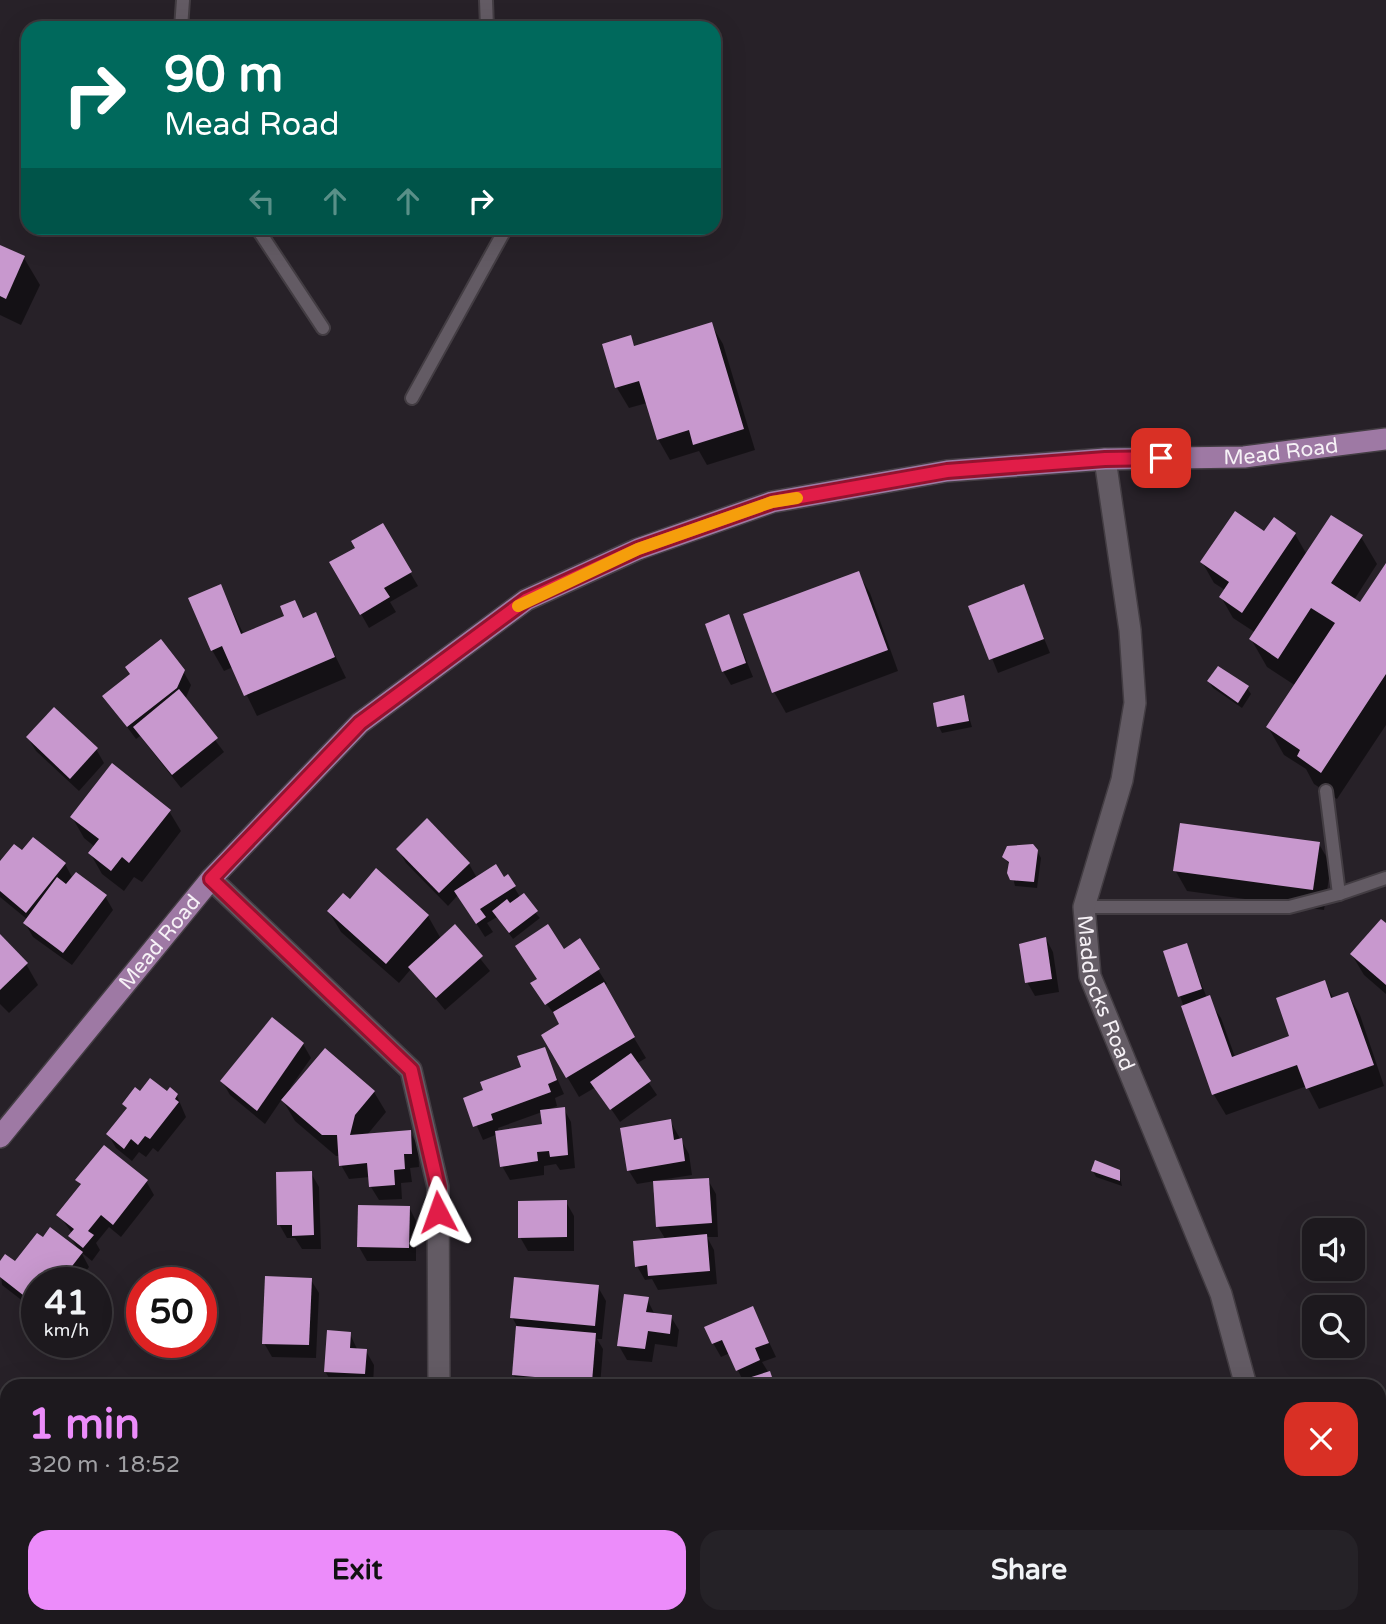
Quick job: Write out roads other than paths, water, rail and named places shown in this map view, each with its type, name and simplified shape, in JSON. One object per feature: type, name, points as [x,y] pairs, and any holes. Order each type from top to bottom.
[{"type":"main road","name":"Mead Road","points":[[0,1137],[211,879],[360,723],[526,600],[638,549],[772,502],[947,471],[1105,459],[1244,457],[1386,439]]},
{"type":"street","name":"Maddocks Road","points":[[1105,459],[1129,630],[1135,703],[1122,780],[1084,907],[1090,976],[1221,1294],[1244,1379]]},
{"type":"street","points":[[211,879],[411,1070],[438,1187],[439,1379]]},
{"type":"lane","points":[[182,21],[183,0]]},
{"type":"lane","points":[[486,0],[486,21]]},
{"type":"lane","points":[[262,235],[323,328]]},
{"type":"lane","points":[[412,398],[502,235]]},
{"type":"lane","points":[[1326,791],[1339,894]]},
{"type":"lane","points":[[1084,907],[1289,907],[1386,878]]}]
